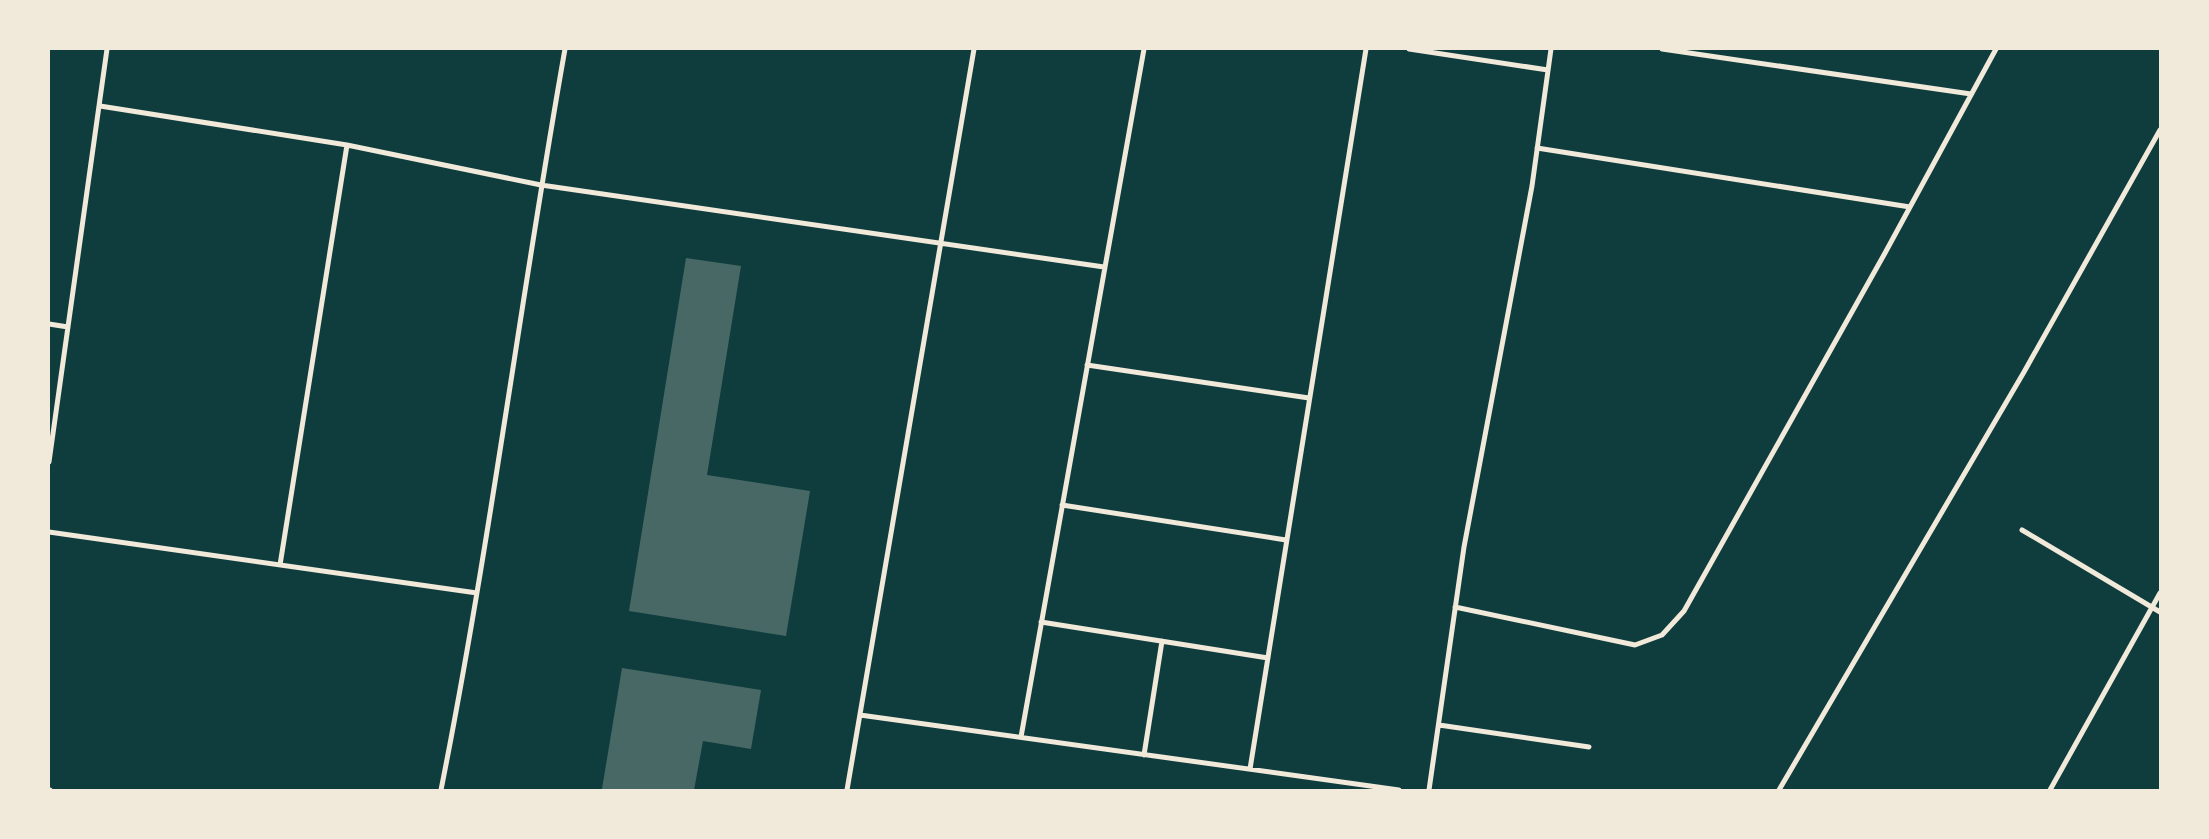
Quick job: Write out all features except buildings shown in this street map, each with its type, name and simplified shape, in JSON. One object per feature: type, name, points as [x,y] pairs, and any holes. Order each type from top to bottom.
[{"type":"street","points":[[49,462],[108,49]]},
{"type":"street","points":[[441,790],[466,665],[541,185],[565,49]]},
{"type":"street","points":[[847,790],[974,49]]},
{"type":"street","points":[[1021,737],[1144,49]]},
{"type":"street","points":[[1250,769],[1366,49]]},
{"type":"street","points":[[1409,49],[1548,70]]},
{"type":"street","points":[[1428,790],[1464,547],[1538,148],[1551,49]]},
{"type":"street","points":[[1662,49],[1971,94]]},
{"type":"street","points":[[1456,607],[1635,645],[1662,635],[1684,611],[1996,49]]},
{"type":"street","points":[[100,106],[347,145],[541,185],[1104,267]]},
{"type":"street","points":[[1779,790],[2024,372],[2160,130]]},
{"type":"street","points":[[280,565],[347,145]]},
{"type":"street","points":[[1538,148],[1910,207]]},
{"type":"street","points":[[49,324],[68,327]]},
{"type":"street","points":[[1087,364],[1310,398]]},
{"type":"street","points":[[1062,505],[1286,540]]},
{"type":"street","points":[[2022,530],[2160,612]]},
{"type":"street","points":[[49,532],[477,593]]},
{"type":"street","points":[[2050,790],[2160,593]]},
{"type":"street","points":[[1041,622],[1268,658]]},
{"type":"street","points":[[1144,755],[1162,641]]},
{"type":"street","points":[[860,715],[1400,790]]},
{"type":"street","points":[[1438,725],[1589,747]]}]
